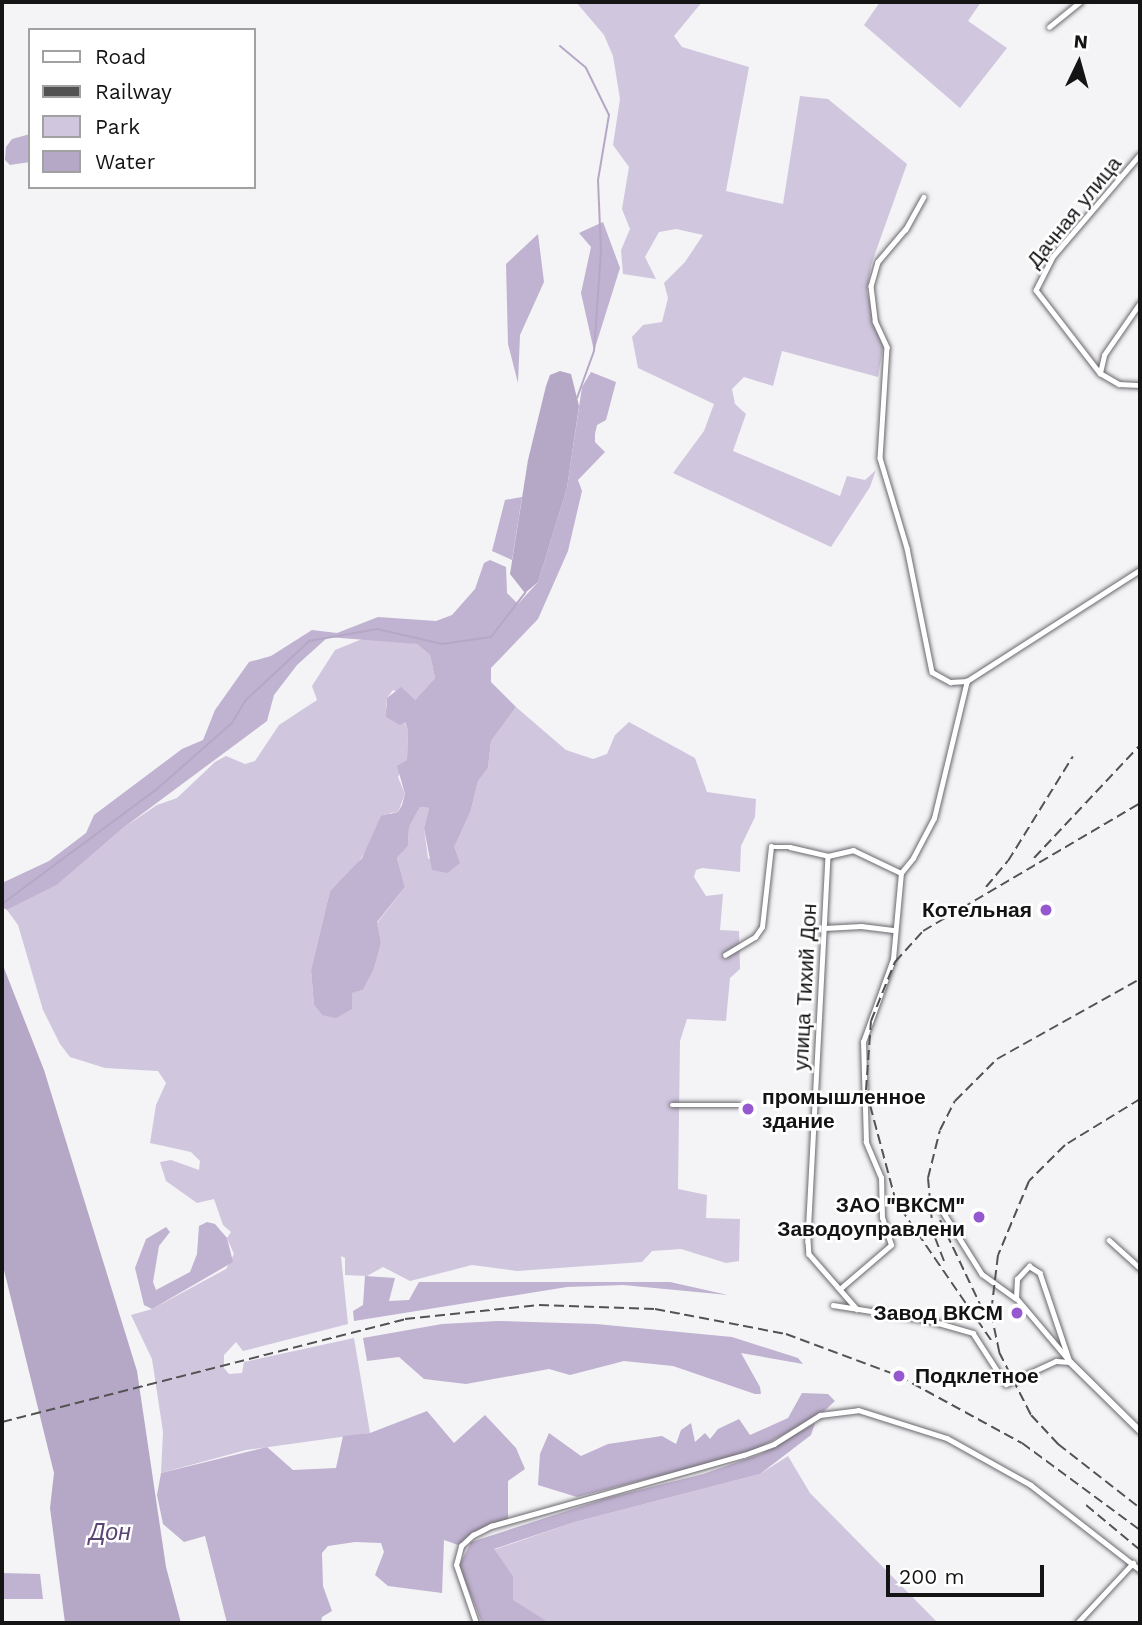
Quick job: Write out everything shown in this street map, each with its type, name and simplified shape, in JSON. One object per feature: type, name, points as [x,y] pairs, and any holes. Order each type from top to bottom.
[{"type":"street","points":[[1049,27],[1080,2]]},
{"type":"street","name":"Дачная улица","points":[[1100,373],[1036,290],[1053,257],[1140,155]]},
{"type":"street","points":[[924,197],[906,229],[878,262],[871,286],[876,321],[887,347],[880,458],[907,548],[932,672],[950,682],[967,681],[1140,570]]},
{"type":"street","points":[[1140,303],[1104,355],[1100,373],[1119,384],[1140,384]]},
{"type":"street","points":[[841,1288],[891,1245],[882,1217],[881,1178],[866,1142],[861,1072],[863,1042],[893,959],[901,873],[914,858],[933,818],[967,681]]},
{"type":"street","points":[[726,955],[755,937],[762,927],[771,847],[790,847],[828,856],[853,850],[901,873]]},
{"type":"street","name":"улица Тихий Дон","points":[[828,856],[820,965],[824,994],[808,1241],[809,1254],[857,1308]]},
{"type":"street","points":[[824,928],[862,926],[895,930]]},
{"type":"street","points":[[672,1105],[740,1105]]},
{"type":"street","points":[[940,1207],[982,1274],[1016,1298],[1070,1362],[1140,1431]]},
{"type":"street","points":[[1109,1240],[1140,1268]]},
{"type":"street","points":[[1016,1298],[1014,1289],[1023,1269],[1035,1268],[1070,1362]]},
{"type":"street","points":[[833,1306],[857,1308],[973,1332],[1006,1384],[1056,1361],[1070,1362]]},
{"type":"street","points":[[476,1623],[456,1565],[461,1546],[473,1535],[774,1444],[820,1415],[858,1410],[947,1438],[1031,1485],[1140,1570]]},
{"type":"street","points":[[1077,1623],[1133,1563]]},
{"type":"green space","points":[[576,2],[702,2],[674,36],[682,47],[749,67],[726,191],[783,204],[800,96],[828,99],[907,164],[871,265],[867,292],[883,347],[878,377],[782,351],[773,386],[744,377],[732,389],[735,404],[746,414],[733,451],[840,496],[847,476],[865,480],[876,470],[870,487],[831,547],[673,473],[704,431],[714,404],[638,368],[632,337],[643,325],[662,322],[668,298],[664,283],[685,262],[703,235],[676,229],[659,232],[645,257],[656,279],[623,274],[621,250],[630,229],[622,209],[629,167],[613,145],[620,99],[613,56],[604,35]]},
{"type":"green space","points":[[880,2],[981,2],[968,21],[1007,48],[960,108],[864,25]]},
{"type":"green space","points":[[367,637],[417,644],[430,655],[435,678],[415,700],[393,690],[387,698],[386,708],[404,721],[408,730],[407,760],[398,777],[405,794],[398,812],[390,813],[356,866],[330,891],[311,970],[314,1005],[322,1015],[351,993],[363,990],[374,969],[381,943],[377,923],[405,887],[397,858],[408,846],[409,827],[420,807],[429,808],[424,828],[428,858],[448,873],[459,863],[453,847],[471,810],[478,781],[488,768],[491,741],[516,707],[566,750],[593,759],[607,754],[615,735],[629,722],[695,758],[707,792],[756,799],[755,817],[741,846],[740,872],[702,868],[696,870],[694,877],[706,896],[723,894],[720,930],[739,931],[740,969],[730,978],[726,1021],[687,1019],[680,1041],[678,1189],[707,1195],[706,1218],[740,1219],[739,1261],[726,1263],[681,1249],[652,1251],[642,1262],[517,1271],[472,1265],[410,1281],[383,1267],[367,1276],[345,1275],[345,1258],[341,1256],[348,1324],[243,1351],[236,1342],[224,1355],[224,1368],[229,1374],[242,1373],[244,1362],[354,1338],[370,1433],[246,1450],[161,1473],[163,1432],[152,1359],[131,1315],[152,1309],[226,1269],[234,1254],[227,1238],[231,1232],[223,1225],[214,1199],[197,1203],[166,1181],[160,1162],[171,1160],[199,1170],[200,1161],[191,1152],[150,1143],[156,1105],[166,1083],[158,1071],[105,1068],[70,1057],[60,1044],[43,1010],[18,925],[7,910],[57,885],[123,828],[157,805],[177,798],[215,762],[226,756],[245,764],[255,761],[279,725],[317,700],[312,686],[335,650]]},
{"type":"green space","points":[[788,1456],[810,1493],[938,1623],[550,1623],[512,1600],[513,1576],[493,1550],[575,1522],[760,1474]]},
{"type":"shaded area","points":[[28,135],[28,162],[10,165],[5,160],[6,147],[12,139]]},
{"type":"shaded area","points":[[603,222],[620,268],[594,351],[581,293],[591,247],[579,233]]},
{"type":"shaded area","points":[[538,234],[544,282],[520,335],[518,383],[508,344],[506,264]]},
{"type":"shaded area","points":[[591,372],[616,382],[606,420],[597,425],[595,434],[595,442],[605,452],[578,480],[582,491],[568,551],[538,619],[491,668],[491,682],[516,707],[491,741],[488,768],[478,781],[471,810],[454,847],[460,863],[448,873],[432,870],[424,828],[429,808],[420,807],[409,827],[408,846],[397,858],[405,887],[377,922],[381,943],[374,969],[363,990],[352,993],[352,1009],[336,1018],[322,1015],[314,1005],[311,970],[330,891],[362,858],[381,816],[398,812],[402,805],[405,794],[397,766],[407,760],[408,730],[405,722],[400,725],[386,717],[387,698],[401,687],[415,700],[435,678],[430,655],[417,644],[328,637],[297,665],[274,695],[267,721],[123,828],[57,885],[7,910],[2,907],[2,883],[49,861],[86,833],[94,815],[182,749],[203,740],[215,710],[249,662],[271,656],[312,630],[337,633],[378,617],[436,621],[452,615],[475,589],[484,563],[490,560],[506,567],[507,593],[518,604],[538,582],[567,488],[582,387]]},
{"type":"shaded area","points":[[522,497],[512,560],[492,551],[505,500]]},
{"type":"shaded area","points":[[207,1222],[215,1224],[227,1238],[233,1262],[152,1309],[144,1305],[135,1268],[146,1239],[166,1227],[170,1232],[159,1246],[153,1282],[156,1290],[190,1272],[197,1254],[199,1226]]},
{"type":"shaded area","points":[[365,1276],[395,1278],[389,1301],[409,1300],[419,1282],[670,1282],[728,1295],[623,1285],[567,1287],[354,1321],[353,1311],[363,1305]]},
{"type":"shaded area","points":[[498,1321],[596,1324],[732,1337],[798,1358],[803,1364],[741,1353],[760,1387],[761,1394],[755,1394],[673,1366],[624,1361],[570,1375],[549,1369],[466,1384],[424,1379],[399,1357],[367,1361],[363,1338],[442,1324]]},
{"type":"shaded area","points":[[802,1393],[828,1394],[835,1401],[820,1415],[749,1453],[577,1497],[538,1485],[540,1454],[549,1433],[581,1456],[608,1444],[662,1436],[676,1444],[681,1430],[691,1423],[695,1442],[705,1433],[710,1439],[718,1429],[739,1419],[750,1435],[788,1418]]},
{"type":"shaded area","points":[[427,1411],[454,1443],[485,1415],[516,1448],[525,1469],[508,1481],[508,1521],[473,1535],[461,1546],[444,1540],[442,1593],[388,1586],[375,1575],[384,1552],[381,1543],[355,1542],[328,1546],[322,1553],[323,1586],[332,1611],[322,1617],[321,1623],[227,1623],[205,1536],[184,1542],[163,1524],[157,1495],[161,1473],[267,1447],[293,1470],[336,1468],[343,1436],[370,1433]]},
{"type":"shaded area","points":[[815,1423],[811,1435],[760,1474],[575,1522],[494,1549],[513,1576],[513,1600],[550,1623],[482,1623],[459,1566],[471,1542],[607,1498],[703,1474],[761,1454]]},
{"type":"shaded area","points":[[2,1573],[40,1574],[43,1599],[2,1599]]},
{"type":"water","points":[[560,371],[571,374],[579,406],[567,488],[538,582],[525,593],[510,574],[528,460],[546,386],[550,375]]},
{"type":"water","name":"Дон","points":[[2,963],[44,1070],[137,1371],[166,1567],[181,1623],[65,1623],[50,1508],[54,1473],[2,1262]]},
{"type":"waterway","points":[[560,46],[586,68],[609,115],[598,180],[601,251],[594,351],[577,398]]},
{"type":"waterway","points":[[2,904],[158,788],[232,723],[246,700],[309,641],[377,629],[442,644],[491,637],[525,593]]},
{"type":"railway","points":[[1034,858],[1140,745]]},
{"type":"railway","points":[[986,887],[1008,861],[1073,756]]},
{"type":"railway","points":[[991,1340],[896,1202],[866,1090],[871,1021],[895,962],[923,931],[1140,803]]},
{"type":"railway","points":[[944,1261],[933,1233],[928,1178],[940,1130],[955,1101],[997,1059],[1140,979]]},
{"type":"railway","points":[[1140,1099],[1065,1145],[1029,1181],[998,1255],[991,1313],[999,1352],[1031,1415],[1058,1444],[1140,1508]]},
{"type":"railway","points":[[940,1220],[988,1321]]},
{"type":"railway","points":[[2,1422],[405,1319],[539,1305],[655,1309],[786,1334],[899,1376],[1022,1443],[1140,1530]]},
{"type":"railway","points":[[1086,1505],[1140,1550]]},
{"type":"place","name":"Котельная","points":[[1046,910]]},
{"type":"place","name":"промышленное здание","points":[[748,1109]]},
{"type":"place","name":"ЗАО \"ВКСМ\" Заводоуправлени","points":[[979,1217]]},
{"type":"place","name":"Завод ВКСМ","points":[[1017,1313]]},
{"type":"place","name":"Подклетное","points":[[899,1376]]}]
